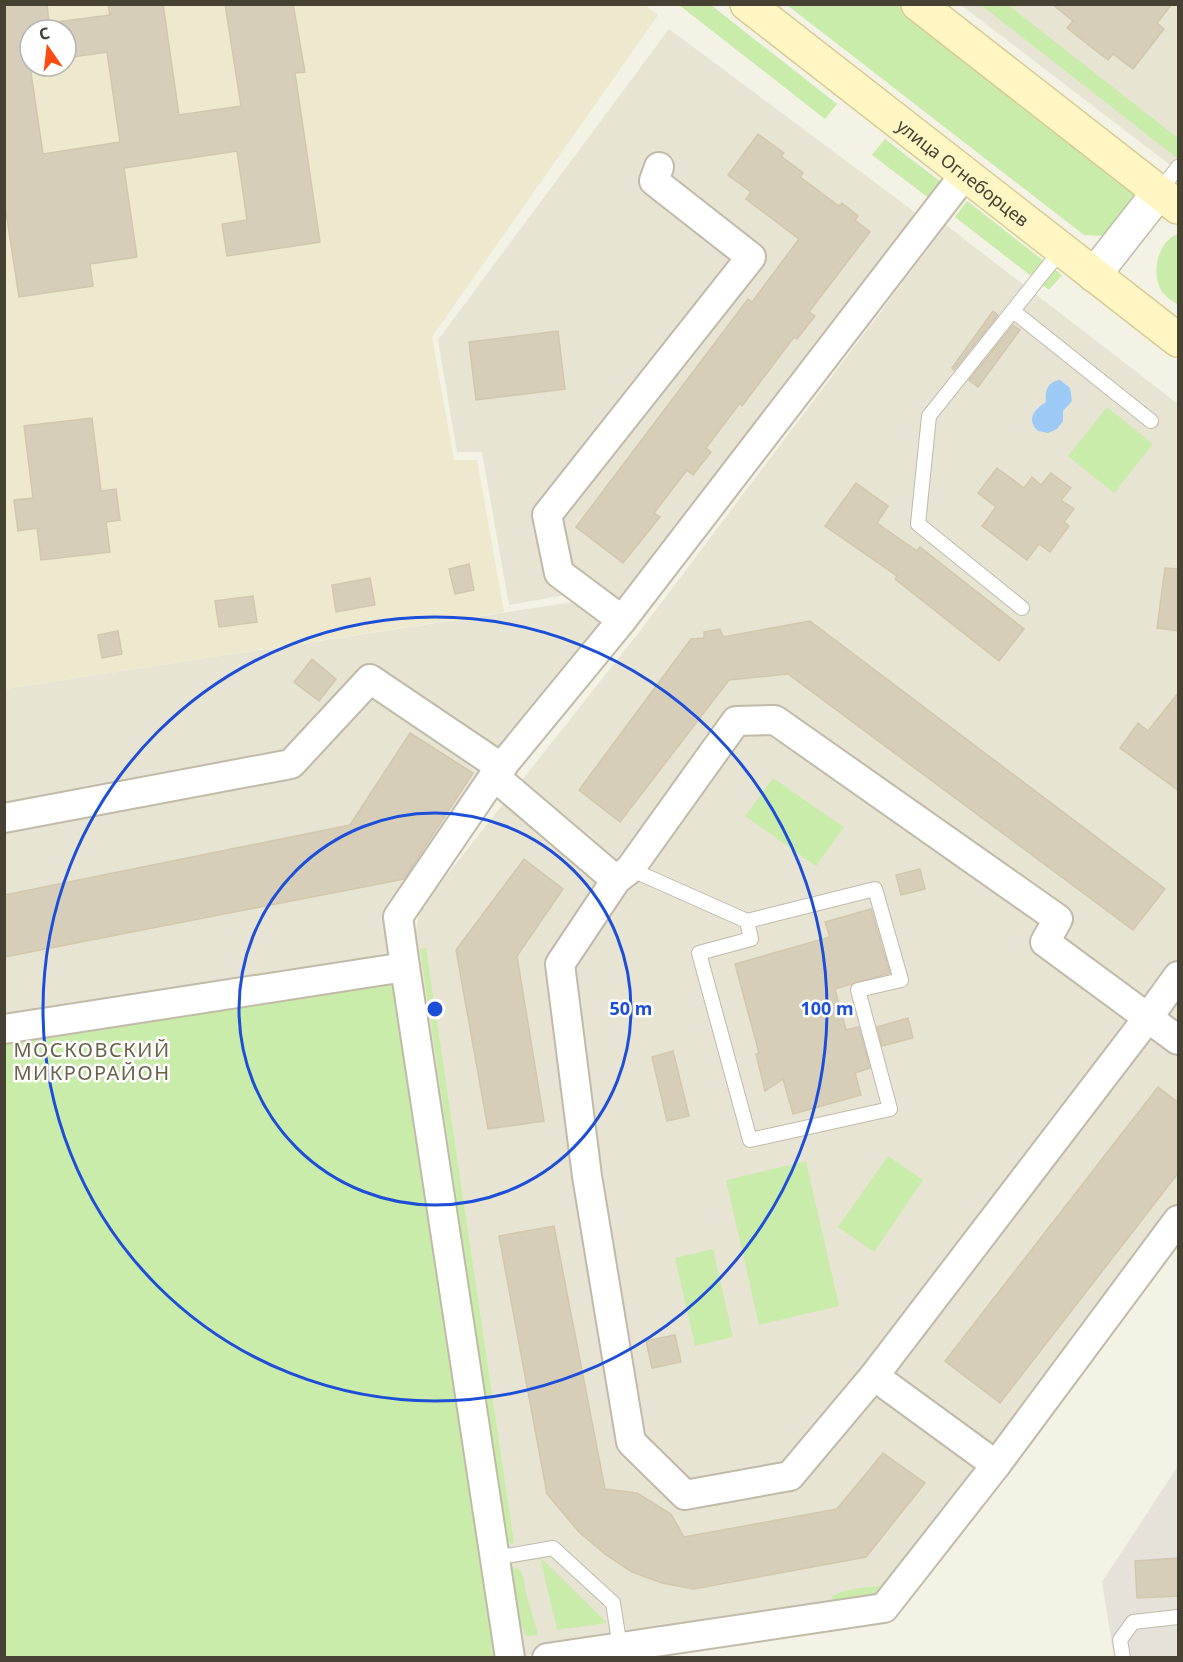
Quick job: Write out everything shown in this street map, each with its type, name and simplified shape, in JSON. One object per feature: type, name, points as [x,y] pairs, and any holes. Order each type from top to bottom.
[{"type":"main road","name":"улица Огнеборцев","points":[[747,4],[1179,340]]},
{"type":"main road","points":[[918,4],[1172,189]]},
{"type":"street","points":[[622,620],[559,573],[547,514],[752,257],[654,181],[658,166]]},
{"type":"street","points":[[510,1658],[398,917],[498,772],[622,620],[965,174]]},
{"type":"street","points":[[1094,275],[1172,189]]},
{"type":"street","points":[[4,818],[291,764],[370,679],[498,772],[623,874]]},
{"type":"street","points":[[1179,976],[1147,1019],[874,1376],[790,1476],[685,1495],[631,1442],[587,1176],[560,964],[736,721],[774,720],[1058,919],[1045,942],[1147,1019],[1179,1040]]},
{"type":"street","points":[[4,1029],[405,967]]},
{"type":"street","points":[[547,1658],[884,1608],[996,1465],[1179,1220]]},
{"type":"street","points":[[874,1376],[996,1465]]},
{"type":"lane","points":[[1022,608],[918,524],[929,417],[1062,249]]},
{"type":"lane","points":[[1013,311],[1151,422]]},
{"type":"lane","points":[[623,874],[747,921],[874,889],[901,980],[858,990],[890,1109],[750,1140],[699,953],[751,939],[747,921]]},
{"type":"lane","points":[[495,1558],[553,1548],[612,1603],[620,1647]]},
{"type":"lane","points":[[1123,1658],[1120,1640],[1133,1622],[1179,1617]]},
{"type":"shaded area","points":[[644,4],[658,15],[432,337],[454,460],[477,460],[504,612],[5,689],[5,5]]},
{"type":"shaded area","points":[[961,5],[1178,5],[1178,171]]},
{"type":"shaded area","points":[[669,29],[916,213],[623,608],[582,592],[509,605],[482,452],[457,452],[438,340]]},
{"type":"shaded area","points":[[946,225],[1178,404],[1178,1233],[893,1610],[513,1657],[414,940],[420,909],[640,631]]},
{"type":"shaded area","points":[[580,601],[612,625],[395,915],[401,963],[5,1025],[5,689]]},
{"type":"shaded area","points":[[1178,1466],[1178,1657],[1114,1657],[1102,1582]]},
{"type":"green space","points":[[679,5],[711,5],[837,104],[825,119]]},
{"type":"green space","points":[[787,5],[906,5],[1143,195],[1107,236],[1084,235]]},
{"type":"green space","points":[[981,5],[1008,5],[1178,138],[1178,159]]},
{"type":"green space","points":[[885,139],[946,186],[934,202],[872,155]]},
{"type":"green space","points":[[967,201],[1062,275],[1049,290],[955,217]]},
{"type":"green space","points":[[1178,234],[1178,305],[1163,293],[1159,286],[1156,269],[1165,244]]},
{"type":"green space","points":[[1107,407],[1153,444],[1114,493],[1068,456]]},
{"type":"green space","points":[[773,778],[844,827],[816,866],[745,816]]},
{"type":"green space","points":[[426,948],[514,1543],[507,1544],[420,949]]},
{"type":"green space","points":[[399,972],[503,1658],[5,1658],[5,1035]]},
{"type":"green space","points":[[888,1156],[923,1180],[874,1252],[838,1227]]},
{"type":"green space","points":[[806,1161],[839,1306],[759,1325],[726,1180]]},
{"type":"green space","points":[[713,1249],[733,1337],[695,1346],[675,1258]]},
{"type":"green space","points":[[963,1483],[969,1486],[882,1597],[833,1604],[832,1596],[837,1594],[880,1586]]},
{"type":"green space","points":[[540,1557],[607,1623],[557,1630]]},
{"type":"green space","points":[[519,1569],[523,1576],[538,1635],[526,1636],[519,1620],[512,1570]]},
{"type":"water","points":[[1060,380],[1070,388],[1072,401],[1063,411],[1063,421],[1057,429],[1048,433],[1038,431],[1032,423],[1033,415],[1046,402],[1046,394],[1050,385]]},
{"type":"building","points":[[4,4],[47,4],[48,18],[18,18],[18,78],[32,78],[43,154],[120,142],[107,52],[78,56],[78,19],[110,15],[108,4],[163,4],[179,115],[241,106],[225,4],[293,4],[305,72],[295,73],[320,242],[227,256],[222,224],[247,220],[237,151],[124,168],[137,257],[90,264],[93,286],[19,297],[4,199]]},
{"type":"building","points":[[1052,4],[1172,4],[1157,23],[1164,29],[1133,69],[1113,54],[1108,60],[1067,28],[1073,21]]},
{"type":"building","points":[[758,134],[784,153],[781,156],[803,173],[800,177],[839,206],[842,203],[858,216],[855,220],[870,232],[809,312],[815,316],[797,339],[794,337],[742,406],[740,403],[706,448],[711,452],[693,475],[687,470],[654,513],[660,517],[623,563],[576,527],[748,299],[752,302],[799,239],[746,199],[751,192],[728,175]]},
{"type":"building","points":[[993,311],[998,315],[954,370],[952,368]]},
{"type":"building","points":[[1013,325],[1020,330],[978,387],[969,380]]},
{"type":"building","points":[[558,331],[565,389],[476,400],[469,342]]},
{"type":"building","points":[[92,418],[101,491],[116,489],[120,520],[106,522],[110,552],[41,560],[37,528],[18,531],[14,500],[33,498],[24,426]]},
{"type":"building","points":[[997,468],[1024,488],[1032,477],[1041,485],[1051,473],[1071,488],[1061,500],[1074,509],[1064,522],[1069,526],[1050,552],[1039,544],[1027,560],[982,526],[996,507],[978,493]]},
{"type":"building","points":[[856,483],[888,506],[877,523],[917,551],[920,547],[1024,629],[999,661],[895,579],[897,576],[825,526]]},
{"type":"building","points":[[469,564],[474,590],[455,594],[449,569]]},
{"type":"building","points":[[1165,568],[1179,569],[1179,631],[1157,628]]},
{"type":"building","points":[[370,578],[375,605],[336,612],[332,585]]},
{"type":"building","points":[[253,596],[257,622],[219,627],[215,601]]},
{"type":"building","points":[[810,621],[1165,889],[1133,930],[788,674],[729,680],[620,822],[579,790],[691,639],[704,638],[704,632],[720,629],[723,637]]},
{"type":"building","points":[[118,631],[122,654],[102,658],[98,635]]},
{"type":"building","points":[[312,659],[336,679],[319,701],[294,682]]},
{"type":"building","points":[[1179,692],[1179,791],[1120,748],[1138,723],[1148,731]]},
{"type":"building","points":[[410,733],[473,773],[404,879],[4,957],[4,895],[350,825]]},
{"type":"building","points":[[524,859],[563,889],[517,956],[544,1121],[488,1129],[456,950]]},
{"type":"building","points":[[920,869],[925,889],[901,895],[896,875]]},
{"type":"building","points":[[871,909],[890,973],[835,989],[846,1030],[859,1027],[870,1068],[855,1073],[861,1095],[793,1114],[783,1079],[765,1091],[756,1054],[759,1053],[735,964],[830,937],[825,922]]},
{"type":"building","points":[[908,1018],[913,1038],[882,1046],[877,1027]]},
{"type":"building","points":[[673,1051],[689,1116],[667,1121],[652,1057]]},
{"type":"building","points":[[1158,1087],[1179,1103],[1179,1172],[1000,1403],[945,1361]]},
{"type":"building","points":[[554,1226],[605,1489],[637,1493],[671,1514],[684,1537],[837,1509],[883,1453],[925,1483],[866,1557],[694,1589],[662,1583],[632,1572],[606,1555],[579,1532],[547,1494],[499,1236]]},
{"type":"building","points":[[675,1335],[681,1362],[652,1368],[646,1341]]},
{"type":"building","points":[[1179,1558],[1179,1596],[1137,1598],[1135,1561]]},
{"type":"district","name":"МОСКОВСКИЙ МИКРОРАЙОН","points":[[92,1060]]}]
